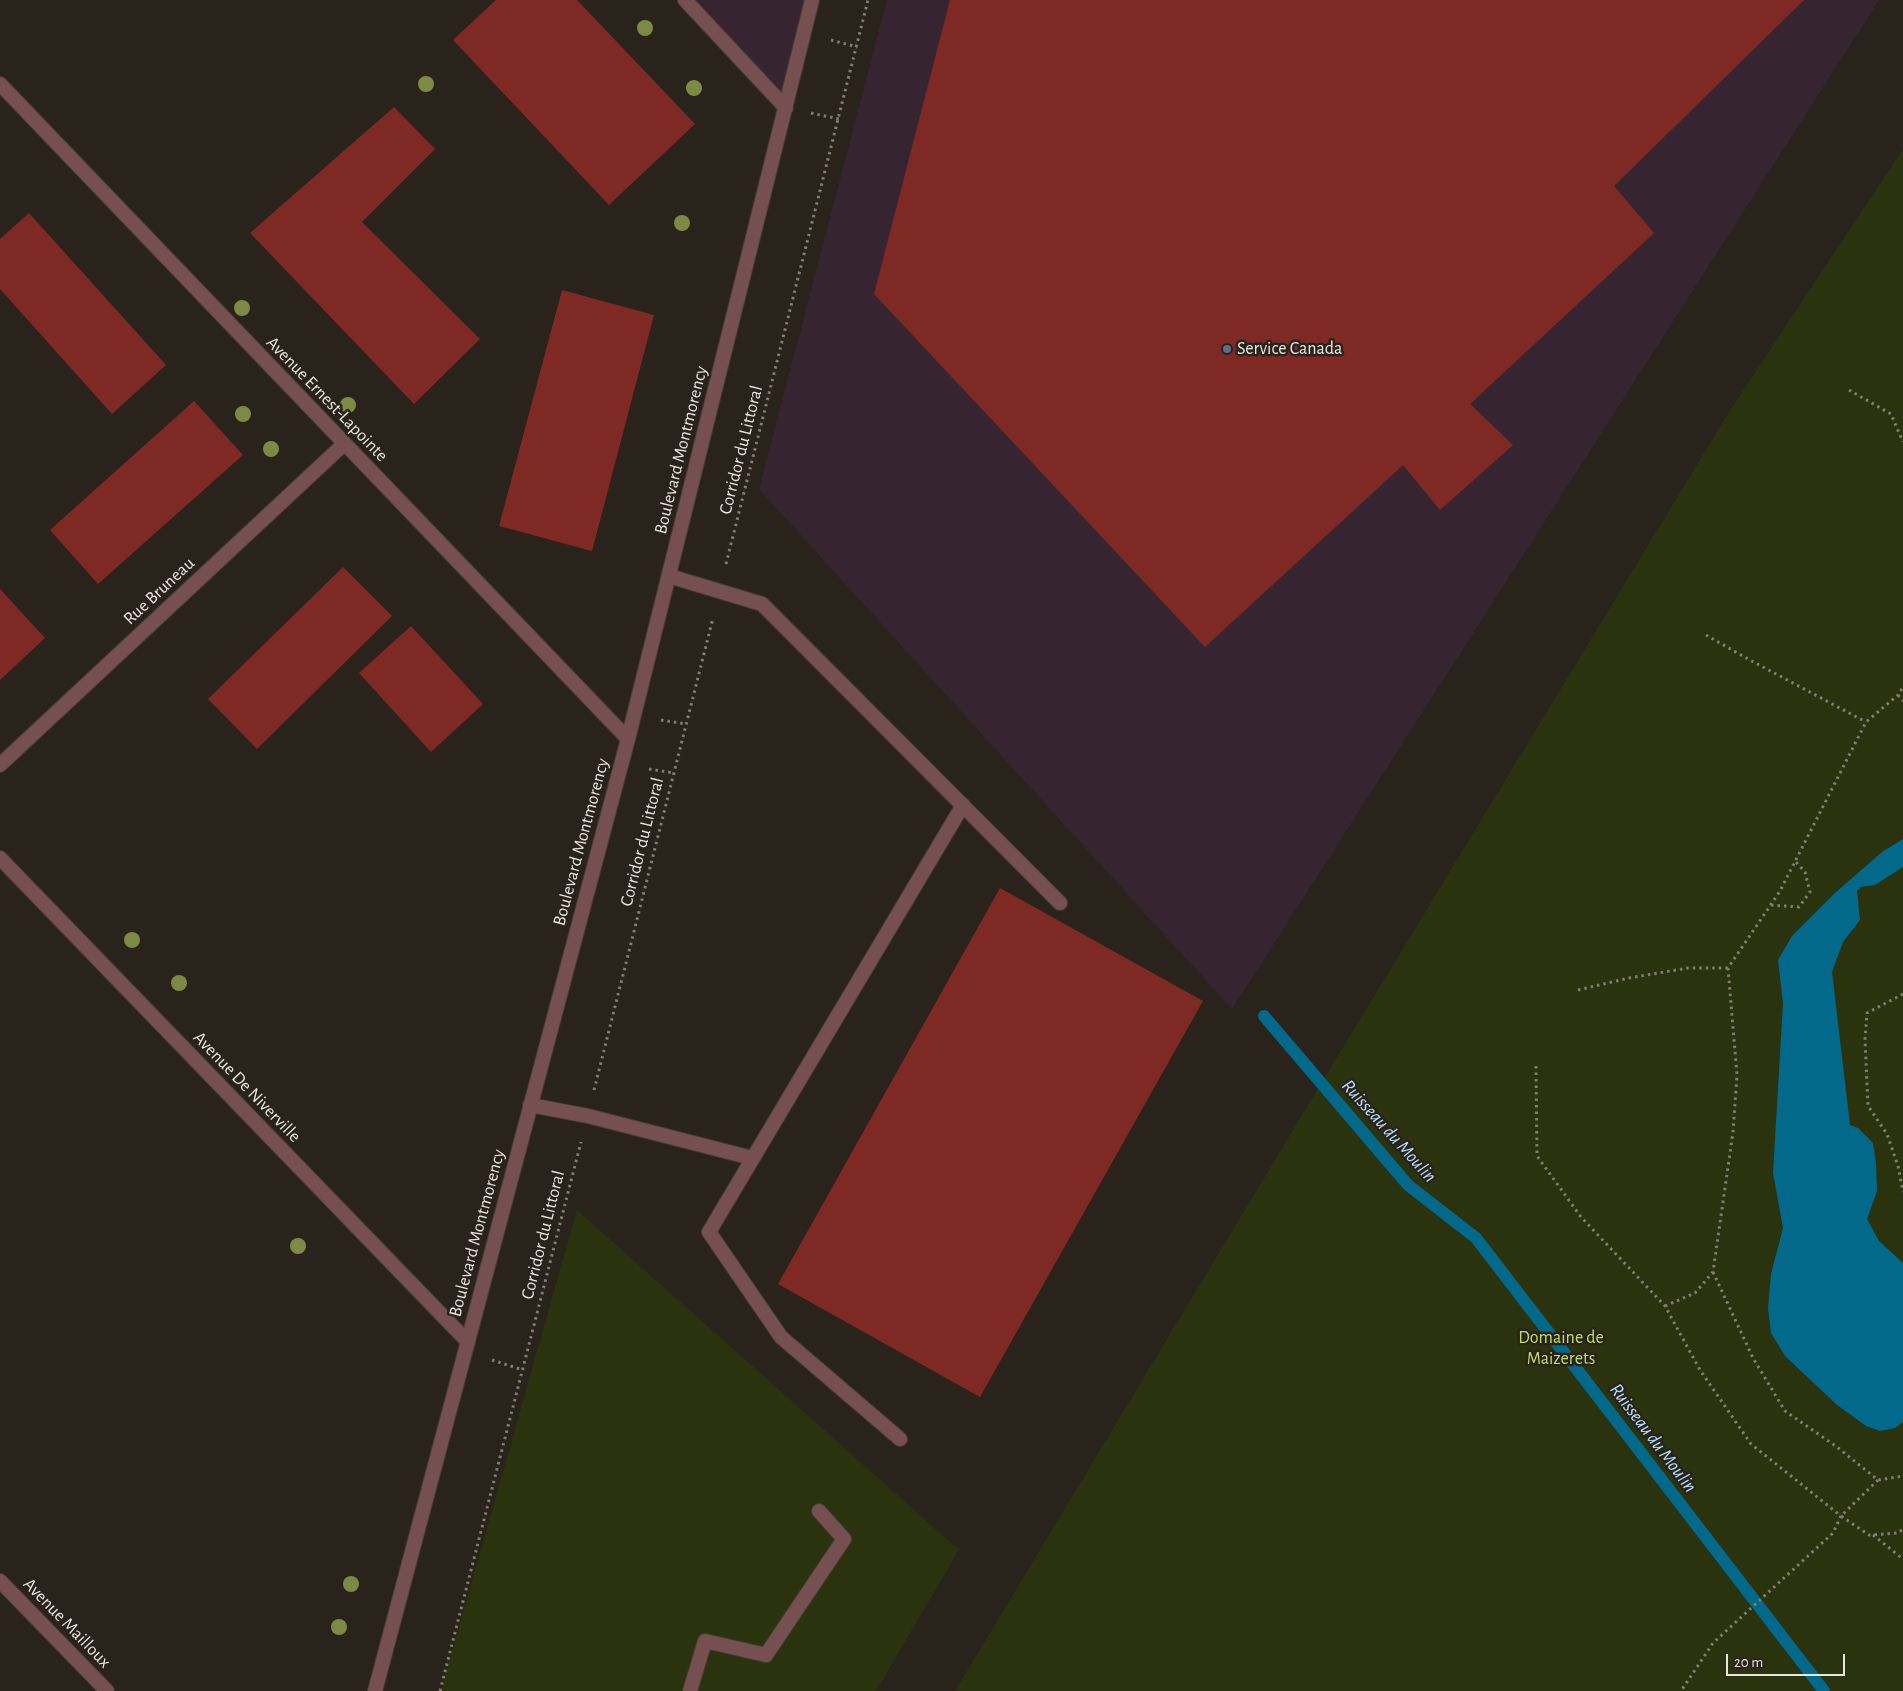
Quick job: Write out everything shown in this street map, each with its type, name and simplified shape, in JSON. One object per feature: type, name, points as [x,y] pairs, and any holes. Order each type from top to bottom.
[{"type":"street","points":[[685,0],[786,108]]},
{"type":"street","name":"Boulevard Montmorency","points":[[375,1691],[628,739],[812,0]]},
{"type":"street","name":"Avenue Ernest-Lapointe","points":[[0,84],[628,739]]},
{"type":"street","name":"Rue Bruneau","points":[[0,765],[344,444]]},
{"type":"street","points":[[668,576],[762,604],[1060,903]]},
{"type":"street","points":[[900,1439],[781,1337],[708,1232],[963,805]]},
{"type":"street","name":"Avenue De Niverville","points":[[0,858],[468,1342]]},
{"type":"street","points":[[530,1105],[588,1116],[752,1158]]},
{"type":"street","points":[[690,1691],[705,1641],[766,1655],[844,1539],[818,1511]]},
{"type":"street","name":"Avenue Mailloux","points":[[0,1581],[106,1691]]},
{"type":"path","name":"Corridor du Littoral","points":[[440,1691],[588,1116],[868,0]]},
{"type":"path","points":[[1849,390],[1891,414],[1903,442]]},
{"type":"path","points":[[1706,635],[1748,660],[1866,722]]},
{"type":"path","points":[[1878,1480],[1837,1447],[1784,1411],[1753,1358],[1713,1272],[1733,1132],[1737,1076],[1728,968],[1780,891],[1866,722],[1898,695],[1903,687]]},
{"type":"path","points":[[1898,695],[1903,701]]},
{"type":"path","points":[[1770,905],[1799,907],[1810,892],[1806,872],[1796,861]]},
{"type":"path","points":[[1578,990],[1629,978],[1688,968],[1728,968]]},
{"type":"path","points":[[1903,994],[1867,1012],[1865,1039],[1868,1106],[1887,1134],[1898,1166],[1903,1192]]},
{"type":"path","points":[[1536,1066],[1537,1156],[1581,1217],[1664,1306],[1700,1370],[1751,1444],[1841,1516],[1869,1535],[1898,1533],[1903,1528]]},
{"type":"path","points":[[1664,1306],[1694,1293],[1713,1272]]},
{"type":"path","points":[[1681,1691],[1713,1643],[1833,1533],[1841,1516],[1878,1480],[1903,1476]]},
{"type":"path","points":[[1873,1535],[1903,1559]]},
{"type":"shaded area","points":[[685,0],[812,0],[786,108]]},
{"type":"shaded area","points":[[887,0],[1879,0],[1232,1009],[759,489]]},
{"type":"green space","name":"Domaine de Maizerets","points":[[1903,149],[1903,1691],[955,1691],[1729,412]]},
{"type":"green space","points":[[577,1210],[959,1550],[876,1691],[441,1691]]},
{"type":"water","points":[[1903,839],[1903,867],[1875,885],[1861,887],[1857,891],[1860,920],[1843,942],[1832,972],[1850,1125],[1858,1128],[1873,1143],[1876,1164],[1877,1191],[1867,1219],[1879,1241],[1903,1263],[1903,1422],[1895,1428],[1880,1431],[1866,1426],[1837,1405],[1785,1356],[1771,1333],[1768,1308],[1771,1274],[1783,1228],[1773,1173],[1783,1003],[1778,960],[1792,936],[1835,893],[1882,852]]},
{"type":"building","points":[[496,0],[577,0],[695,124],[609,205],[453,40]]},
{"type":"building","name":"Service Canada","points":[[950,0],[1804,0],[1614,186],[1654,233],[1470,404],[1513,445],[1440,510],[1403,465],[1205,647],[874,294]]},
{"type":"building","points":[[394,107],[435,149],[362,222],[480,339],[414,404],[250,233]]},
{"type":"building","points":[[29,213],[166,365],[112,414],[0,289],[0,239]]},
{"type":"building","points":[[562,290],[654,315],[592,551],[499,526]]},
{"type":"building","points":[[194,401],[243,455],[98,584],[50,530]]},
{"type":"building","points":[[343,567],[392,616],[257,749],[208,699]]},
{"type":"building","points":[[0,589],[45,638],[0,680]]},
{"type":"building","points":[[411,626],[483,704],[431,752],[359,673]]},
{"type":"building","points":[[1000,888],[1203,1001],[980,1397],[778,1284]]},
{"type":"waterway","name":"Ruisseau du Moulin","points":[[1264,1016],[1408,1185],[1476,1238],[1824,1691]]},
{"type":"place","name":"Service Canada","points":[[1227,349]]}]
